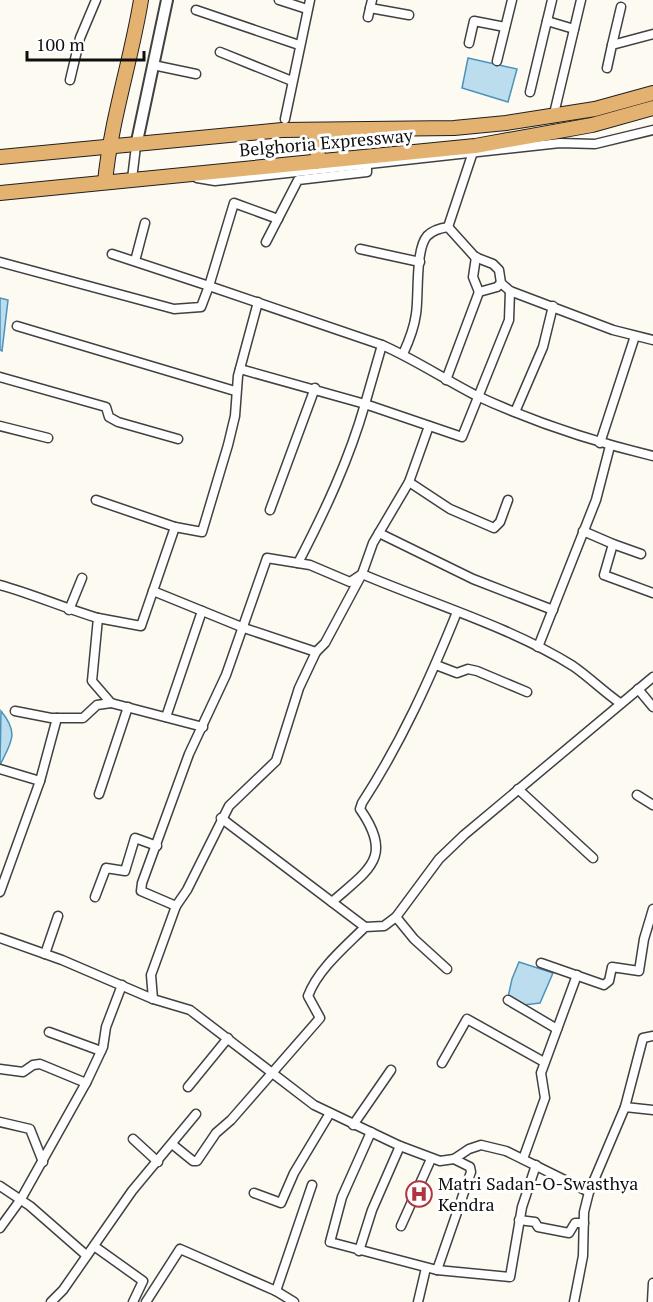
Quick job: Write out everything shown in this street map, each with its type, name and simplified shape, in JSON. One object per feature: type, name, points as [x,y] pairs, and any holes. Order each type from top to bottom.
[{"type":"highway","points":[[105,182],[108,147],[132,50],[141,0]]},
{"type":"highway","name":"Belghoria Expressway","points":[[0,157],[310,130],[454,128],[553,118],[629,101],[653,93]]},
{"type":"highway","name":"Belghoria Expressway","points":[[0,194],[170,175],[473,150],[592,125],[653,108]]},
{"type":"highway","points":[[310,130],[316,135],[318,157],[316,162]]},
{"type":"street","points":[[70,80],[81,38],[96,0]]},
{"type":"street","points":[[132,179],[136,146],[167,0]]},
{"type":"street","points":[[279,0],[309,4],[285,119]]},
{"type":"street","points":[[497,61],[512,0]]},
{"type":"street","points":[[530,92],[552,0]]},
{"type":"street","points":[[553,118],[581,0]]},
{"type":"street","points":[[607,68],[621,7]]},
{"type":"street","points":[[370,8],[409,15]]},
{"type":"street","points":[[196,10],[299,45]]},
{"type":"street","points":[[469,43],[474,21],[505,27]]},
{"type":"street","points":[[547,21],[574,29]]},
{"type":"street","points":[[612,45],[653,34]]},
{"type":"street","points":[[220,52],[292,81]]},
{"type":"street","points":[[153,65],[195,74]]},
{"type":"street","points":[[170,175],[215,181],[473,150],[560,143],[595,144],[635,136],[653,129]]},
{"type":"street","points":[[403,354],[413,333],[417,313],[420,262],[425,238],[448,226],[473,150]]},
{"type":"street","points":[[266,242],[298,180],[367,172],[368,164]]},
{"type":"street","points":[[0,262],[174,309],[201,307],[234,203],[278,219]]},
{"type":"street","points":[[135,261],[145,223]]},
{"type":"street","points":[[448,226],[477,257],[499,270],[501,283],[510,291],[653,340]]},
{"type":"street","points":[[360,249],[420,262]]},
{"type":"street","points":[[112,254],[382,345],[403,354],[478,396],[550,427],[610,446],[653,456]]},
{"type":"street","points":[[446,380],[479,292],[472,277],[477,257]]},
{"type":"street","points":[[479,292],[497,287],[501,283]]},
{"type":"street","points":[[240,369],[315,388],[462,437],[509,320],[510,291]]},
{"type":"street","points":[[96,500],[175,526],[202,532],[228,446],[235,416],[235,391],[258,302]]},
{"type":"street","points":[[515,412],[543,346],[553,306]]},
{"type":"street","points":[[17,326],[235,391]]},
{"type":"street","points":[[600,443],[636,336]]},
{"type":"street","points":[[298,563],[344,468],[382,345]]},
{"type":"street","points":[[0,377],[106,407],[110,417],[118,422],[178,439]]},
{"type":"street","points":[[270,510],[315,388]]},
{"type":"street","points":[[0,426],[48,438]]},
{"type":"street","points":[[153,999],[151,975],[176,906],[187,890],[221,818],[242,791],[276,761],[299,688],[316,652],[325,644],[362,574],[379,533],[409,482],[429,426]]},
{"type":"street","points":[[538,647],[602,483],[610,446]]},
{"type":"street","points":[[409,482],[450,510],[494,528],[500,522],[508,500]]},
{"type":"street","points":[[0,585],[26,592],[69,610],[141,626],[175,526]]},
{"type":"street","points":[[583,531],[640,554]]},
{"type":"street","points":[[379,533],[474,579],[553,610]]},
{"type":"street","points":[[613,544],[604,575],[653,594]]},
{"type":"street","points":[[176,906],[141,891],[189,754],[203,727],[244,628],[265,560],[270,556],[298,563],[340,576],[350,582],[362,574]]},
{"type":"street","points":[[362,574],[538,647],[575,667],[620,704]]},
{"type":"street","points":[[69,610],[82,578]]},
{"type":"street","points":[[153,591],[244,628],[316,652]]},
{"type":"street","points":[[166,717],[202,611]]},
{"type":"street","points":[[332,902],[365,872],[377,852],[377,838],[360,810],[362,802],[394,750],[436,665],[457,612]]},
{"type":"street","points":[[98,618],[92,681],[111,703]]},
{"type":"street","points":[[436,665],[457,673],[468,669],[477,671],[527,692]]},
{"type":"street","points":[[221,818],[365,927],[384,926],[396,917],[439,859],[518,789],[653,677]]},
{"type":"street","points":[[638,689],[653,706]]},
{"type":"street","points":[[15,711],[57,718],[87,717],[97,705],[111,703],[203,727]]},
{"type":"street","points":[[99,794],[128,707]]},
{"type":"street","points":[[0,892],[40,781],[57,718]]},
{"type":"street","points":[[0,770],[40,781]]},
{"type":"street","points":[[518,789],[593,858]]},
{"type":"street","points":[[637,795],[653,805]]},
{"type":"street","points":[[95,897],[106,868],[125,871],[135,838],[157,846]]},
{"type":"street","points":[[541,963],[604,985],[609,981],[612,967],[639,971],[644,939],[653,909]]},
{"type":"street","points":[[45,954],[58,916]]},
{"type":"street","points":[[396,917],[414,939],[447,969]]},
{"type":"street","points":[[172,1144],[193,1161],[197,1161],[216,1133],[320,1018],[309,1002],[310,988],[365,927]]},
{"type":"street","points":[[0,938],[45,954],[153,999],[190,1010],[314,1105],[353,1125],[431,1159],[454,1160],[470,1167],[471,1172],[437,1270]]},
{"type":"street","points":[[523,1159],[545,1098],[540,1081],[544,1062],[577,975]]},
{"type":"street","points":[[0,1228],[43,1162],[86,1083],[101,1051],[106,1027],[122,985]]},
{"type":"street","points":[[508,1000],[557,1029]]},
{"type":"street","points":[[442,1063],[466,1019],[544,1062]]},
{"type":"street","points":[[49,1032],[101,1051]]},
{"type":"street","points":[[574,1302],[583,1256],[584,1223],[589,1192],[625,1107],[643,1038],[653,1036]]},
{"type":"street","points":[[188,1087],[228,1038]]},
{"type":"street","points":[[0,1069],[23,1072],[33,1065],[40,1064],[86,1083]]},
{"type":"street","points":[[353,1125],[391,1070]]},
{"type":"street","points":[[625,1107],[653,1110]]},
{"type":"street","points":[[254,1193],[281,1203],[294,1173],[330,1113]]},
{"type":"street","points":[[51,1302],[132,1191],[196,1114]]},
{"type":"street","points":[[0,1122],[30,1129],[43,1162]]},
{"type":"street","points":[[370,1132],[342,1197],[329,1240],[341,1246],[426,1268],[510,1277],[519,1220],[536,1166]]},
{"type":"street","points":[[133,1139],[158,1162]]},
{"type":"street","points":[[454,1160],[469,1149],[481,1145],[506,1151],[589,1192]]},
{"type":"street","points":[[359,1251],[372,1210],[400,1146]]},
{"type":"street","points":[[400,1226],[431,1159]]},
{"type":"street","points":[[276,1291],[312,1185]]},
{"type":"street","points":[[0,1186],[21,1199],[87,1255]]},
{"type":"street","points":[[519,1220],[535,1222],[538,1227],[569,1233],[575,1223],[584,1223]]},
{"type":"street","points":[[94,1246],[142,1281],[133,1302]]},
{"type":"street","points":[[146,1302],[180,1248],[276,1291],[294,1302]]},
{"type":"street","points":[[418,1302],[426,1268]]},
{"type":"street","points":[[652,1302],[653,1283]]},
{"type":"water","points":[[468,58],[517,69],[508,102],[462,88]]},
{"type":"water","points":[[0,298],[8,300],[2,351],[0,350]]},
{"type":"water","points":[[1,711],[10,725],[12,737],[0,765]]},
{"type":"water","points":[[519,962],[553,973],[540,1003],[524,1005],[508,997]]},
{"type":"place","name":"Matri Sadan-O-Swasthya Kendra","points":[[419,1194]]}]
